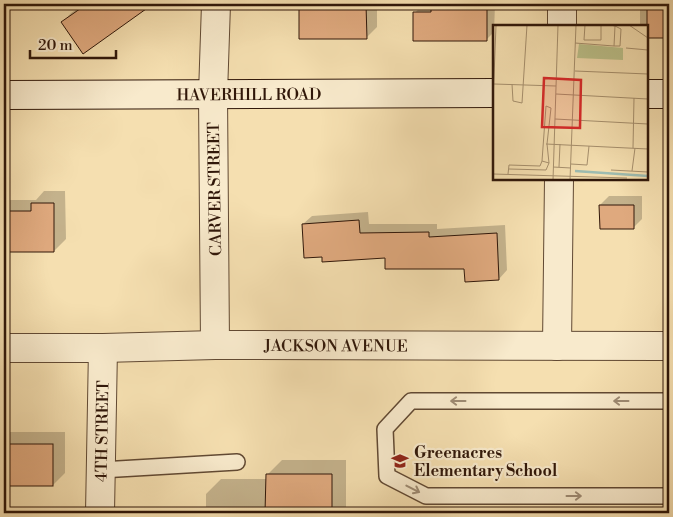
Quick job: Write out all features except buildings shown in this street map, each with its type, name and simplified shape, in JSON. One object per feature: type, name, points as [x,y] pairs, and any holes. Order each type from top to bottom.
[{"type":"street","name":"CARVER STREET","points":[[216,4],[213,94],[216,345]]},
{"type":"street","points":[[562,4],[562,25]]},
{"type":"street","name":"HAVERHILL ROAD","points":[[4,95],[493,93]]},
{"type":"street","points":[[648,94],[669,94]]},
{"type":"street","points":[[557,346],[559,180]]},
{"type":"street","name":"JACKSON AVENUE","points":[[4,348],[216,345],[669,346]]},
{"type":"street","name":"4TH STREET","points":[[100,513],[102,348]]},
{"type":"lane","points":[[669,401],[411,401],[385,429],[387,476],[426,496],[669,496]]},
{"type":"lane","points":[[101,470],[237,462]]},
{"type":"place","name":"Greenacres Elementary School","points":[[400,461]]}]
